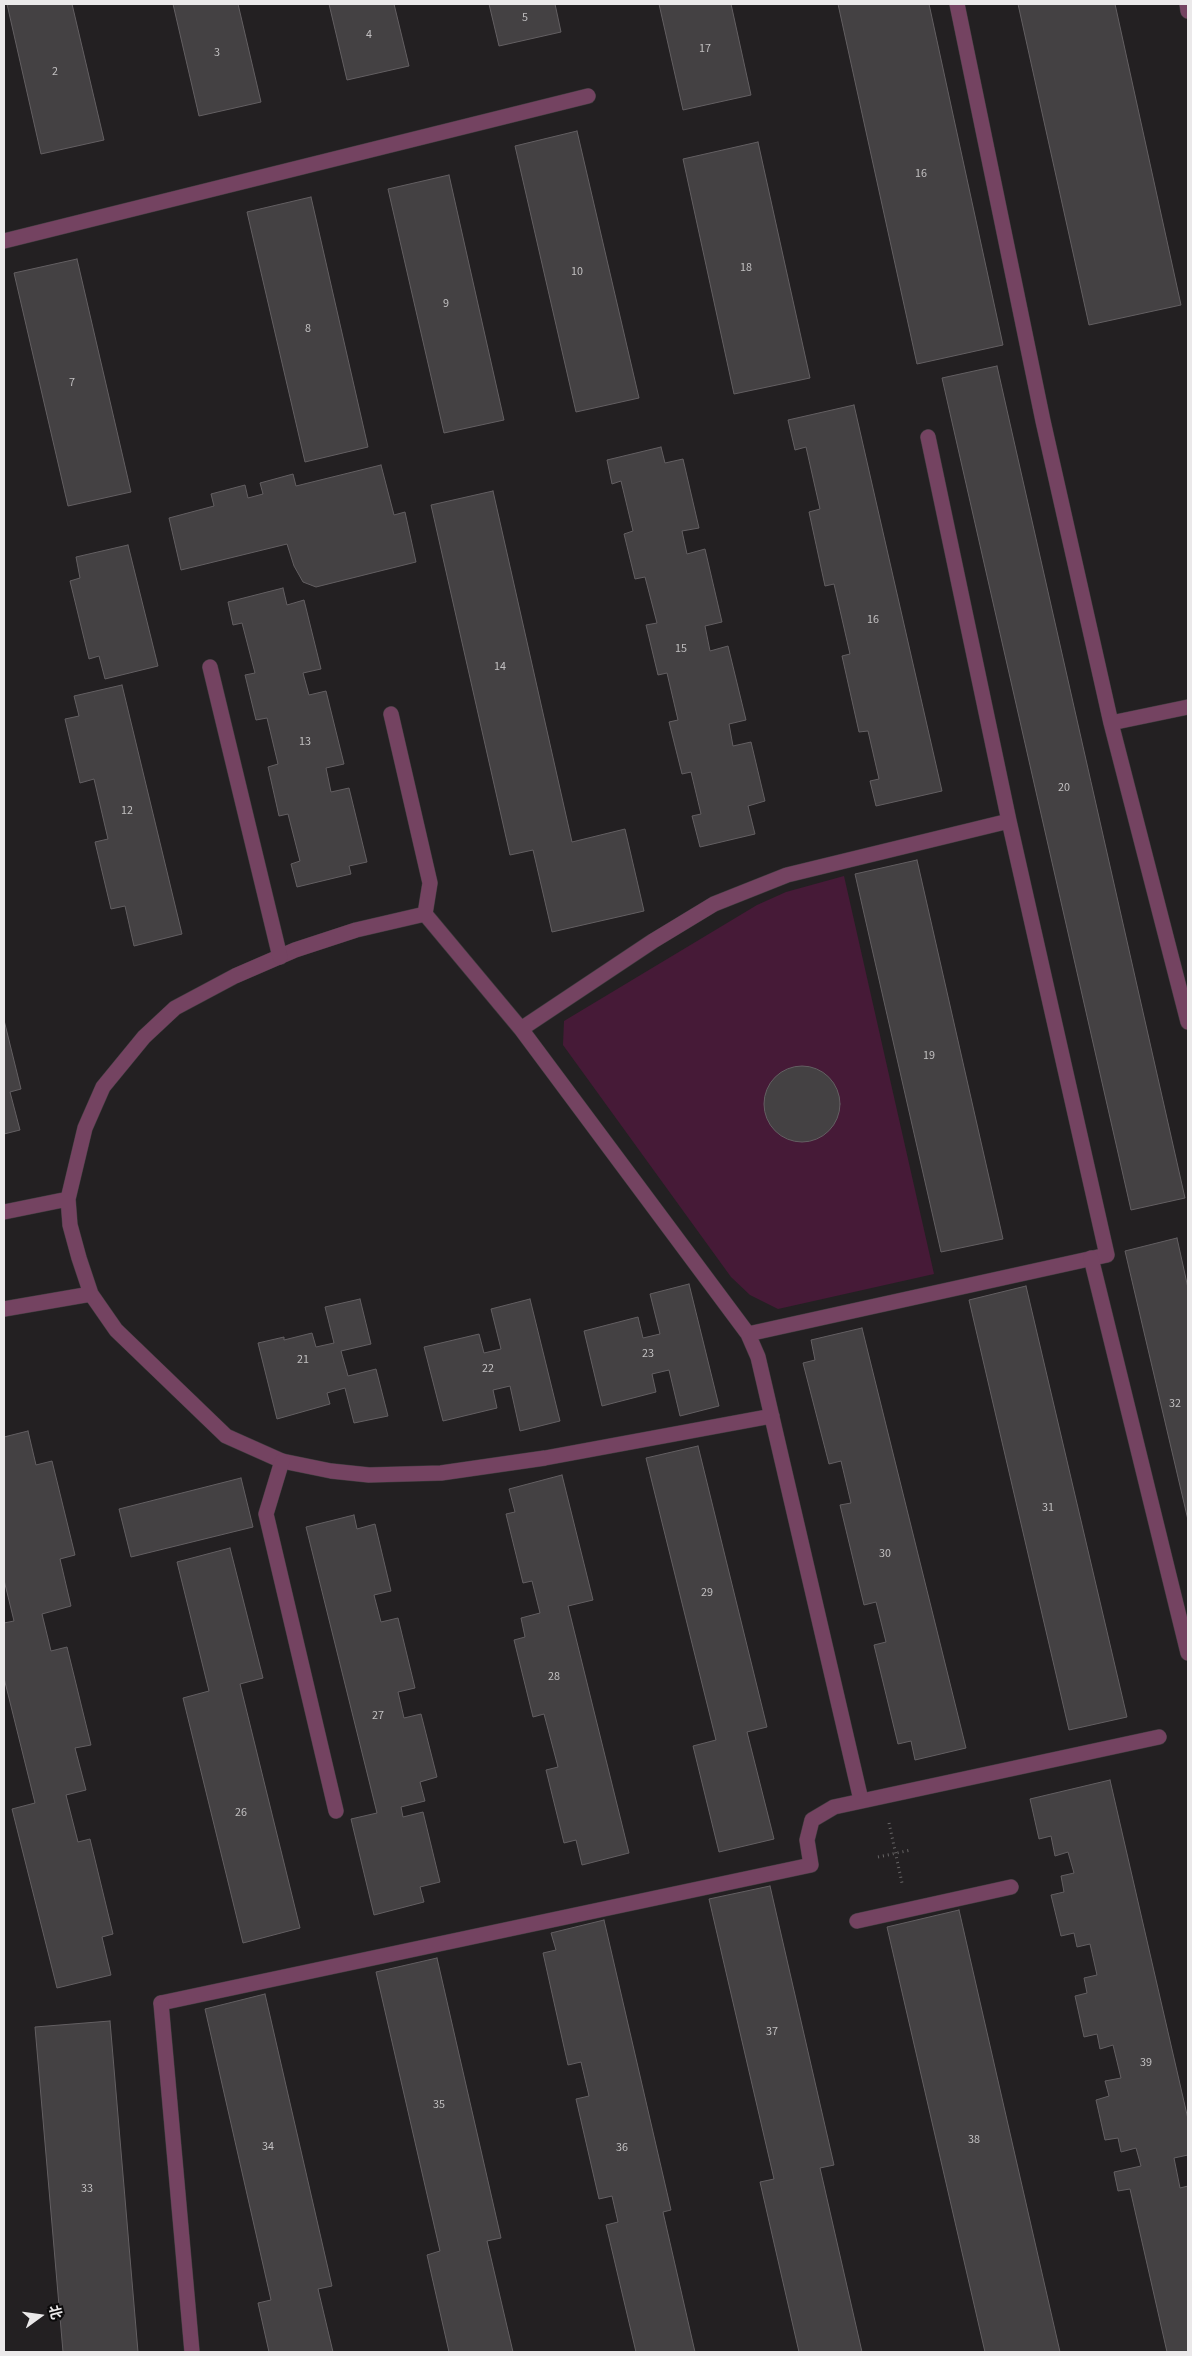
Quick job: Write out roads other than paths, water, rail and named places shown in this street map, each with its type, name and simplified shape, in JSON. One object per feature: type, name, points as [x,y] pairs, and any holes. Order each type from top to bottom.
[{"type":"street","points":[[957,4],[1043,421],[1111,723],[1188,1022]]},
{"type":"street","points":[[1187,4],[1188,10]]},
{"type":"street","points":[[4,241],[588,96]]},
{"type":"street","points":[[748,1334],[1107,1255],[1009,821],[928,438]]},
{"type":"street","points":[[210,667],[280,957]]},
{"type":"street","points":[[1111,723],[1188,707]]},
{"type":"street","points":[[391,714],[430,883],[425,914],[521,1029],[748,1334],[758,1357],[861,1800]]},
{"type":"street","points":[[521,1029],[653,941],[714,904],[787,875],[1009,821]]},
{"type":"street","points":[[425,914],[356,930],[280,957],[235,976],[175,1008],[144,1036],[103,1086],[85,1128],[68,1199],[72,1234],[91,1294],[116,1330],[226,1436],[282,1461],[331,1471],[369,1475],[441,1473],[545,1458],[772,1416]]},
{"type":"street","points":[[4,1212],[68,1199]]},
{"type":"street","points":[[1091,1258],[1188,1653]]},
{"type":"street","points":[[4,1309],[91,1294]]},
{"type":"street","points":[[282,1461],[266,1514],[336,1811]]},
{"type":"street","points":[[192,2352],[161,2003],[811,1865],[807,1840],[812,1820],[834,1807],[1160,1737]]},
{"type":"street","points":[[857,1921],[1011,1887]]}]
